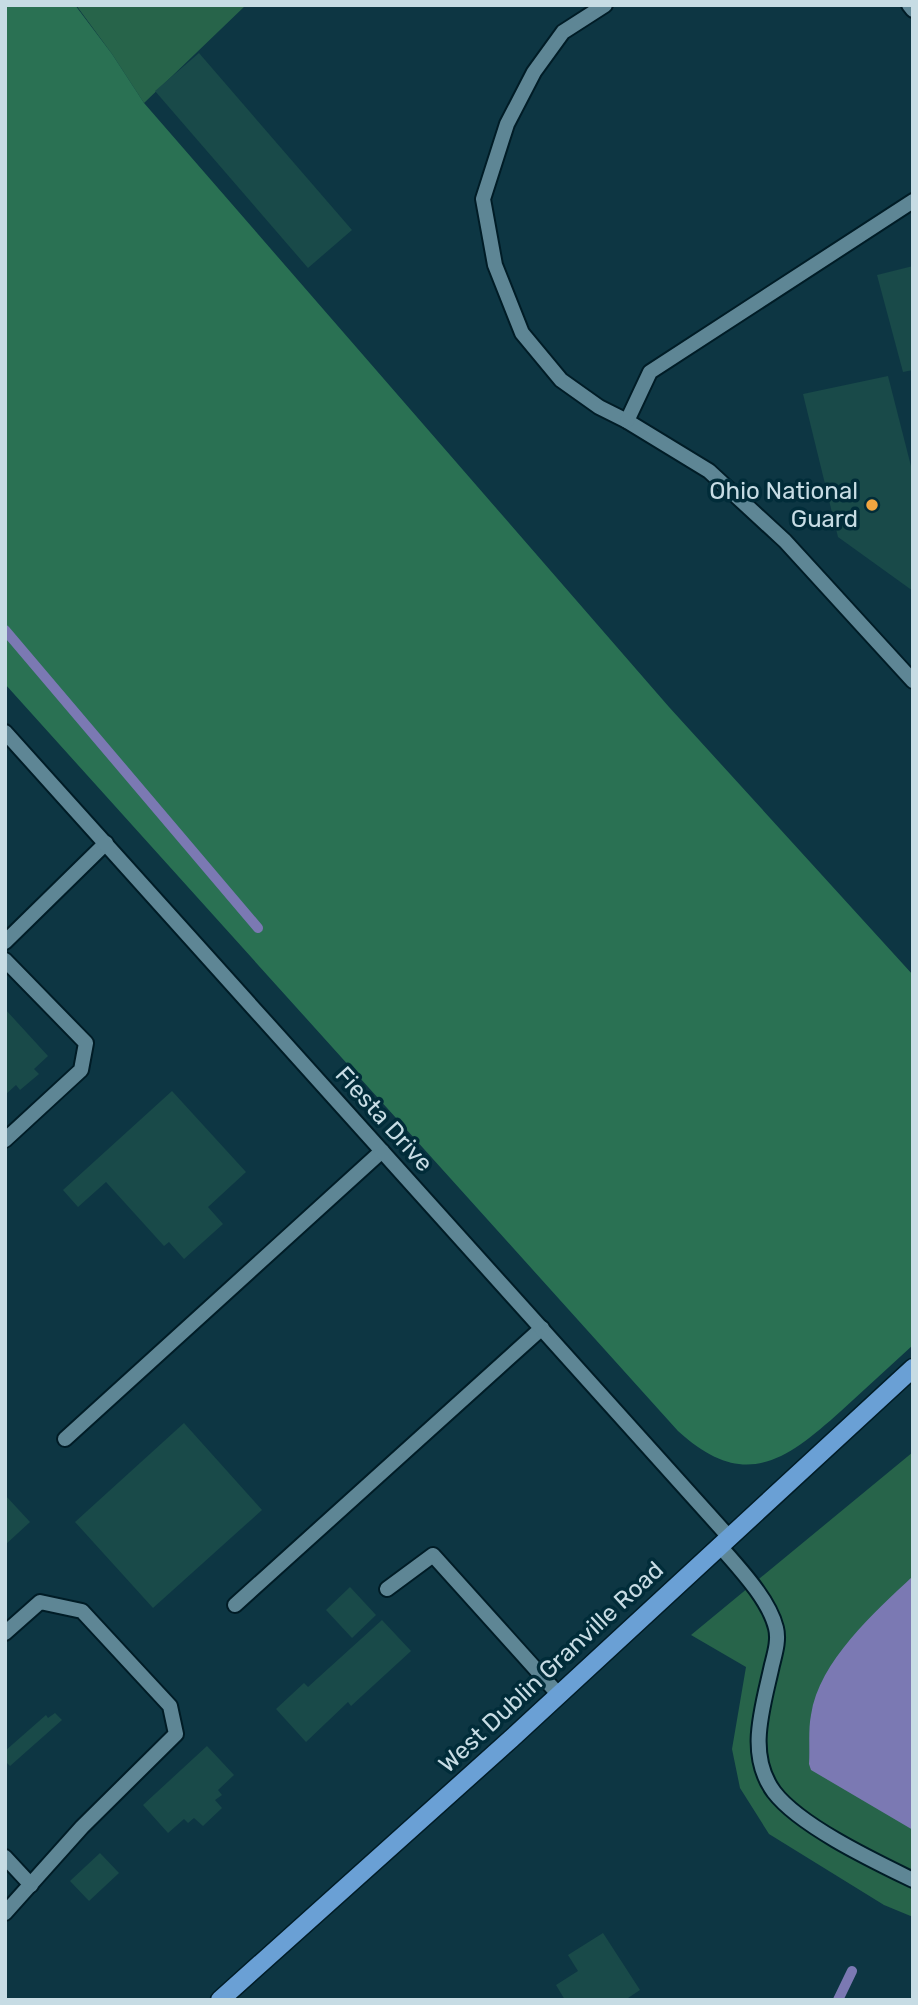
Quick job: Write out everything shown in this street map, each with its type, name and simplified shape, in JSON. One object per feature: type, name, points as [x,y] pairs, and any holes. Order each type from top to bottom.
[{"type":"main road","name":"West Dublin Granville Road","points":[[220,2000],[559,1695],[913,1368]]},
{"type":"street","points":[[605,5],[563,32],[534,72],[507,124],[483,199],[495,265],[523,332],[561,380],[599,407],[709,471],[785,541],[913,681]]},
{"type":"street","points":[[909,5],[913,10]]},
{"type":"street","points":[[627,421],[650,372],[913,201]]},
{"type":"street","name":"Fiesta Drive","points":[[5,732],[542,1328],[724,1541],[764,1603],[774,1622],[777,1635],[759,1726],[759,1756],[767,1782],[779,1798],[800,1816],[913,1880]]},
{"type":"street","points":[[5,942],[106,843]]},
{"type":"street","points":[[5,960],[86,1044],[81,1070],[5,1140]]},
{"type":"street","points":[[65,1439],[382,1151]]},
{"type":"street","points":[[235,1605],[542,1328]]},
{"type":"street","points":[[387,1589],[433,1555],[559,1695]]},
{"type":"street","points":[[5,1633],[40,1602],[82,1611],[170,1706],[176,1734],[82,1827],[5,1913]]},
{"type":"street","points":[[5,1857],[31,1885]]},
{"type":"green space","points":[[5,5],[75,5],[144,103],[669,707],[913,975],[913,1345],[820,1429],[782,1456],[763,1463],[744,1464],[723,1460],[702,1449],[678,1431],[5,684]]},
{"type":"green space","points":[[76,5],[246,5],[144,103]]},
{"type":"green space","points":[[913,1452],[913,1917],[884,1905],[769,1834],[740,1788],[732,1749],[746,1667],[691,1635]]},
{"type":"shaded area","points":[[913,1576],[913,1830],[811,1770],[809,1764],[811,1715],[825,1676],[851,1639]]},
{"type":"building","points":[[199,53],[352,230],[308,268],[155,91]]},
{"type":"building","points":[[913,266],[913,370],[903,372],[877,275]]},
{"type":"building","name":"Ohio National Guard","points":[[888,376],[913,474],[913,591],[838,537],[803,394]]},
{"type":"building","points":[[5,1009],[48,1056],[34,1069],[39,1074],[20,1090],[16,1085],[5,1095]]},
{"type":"building","points":[[172,1091],[246,1172],[208,1207],[223,1224],[184,1259],[169,1242],[164,1246],[106,1182],[78,1207],[63,1190]]},
{"type":"building","points":[[184,1423],[262,1510],[153,1608],[75,1522]]},
{"type":"building","points":[[5,1495],[30,1522],[5,1545]]},
{"type":"building","points":[[350,1587],[376,1615],[352,1638],[326,1610]]},
{"type":"building","points":[[382,1620],[411,1651],[351,1706],[348,1702],[306,1742],[276,1709],[304,1683],[308,1687]]},
{"type":"building","points":[[55,1713],[62,1720],[10,1766],[5,1761],[5,1751],[46,1715],[48,1718]]},
{"type":"building","points":[[207,1746],[234,1775],[218,1790],[222,1795],[215,1800],[222,1808],[203,1826],[194,1818],[188,1823],[184,1819],[168,1833],[143,1805]]},
{"type":"building","points":[[100,1853],[119,1873],[89,1901],[70,1881]]},
{"type":"building","points":[[603,1933],[640,1990],[625,2000],[565,2000],[556,1985],[578,1971],[568,1955]]},
{"type":"waterway","points":[[5,630],[258,928]]},
{"type":"waterway","points":[[838,2000],[852,1971]]},
{"type":"place","name":"Ohio National Guard","points":[[872,505]]}]
